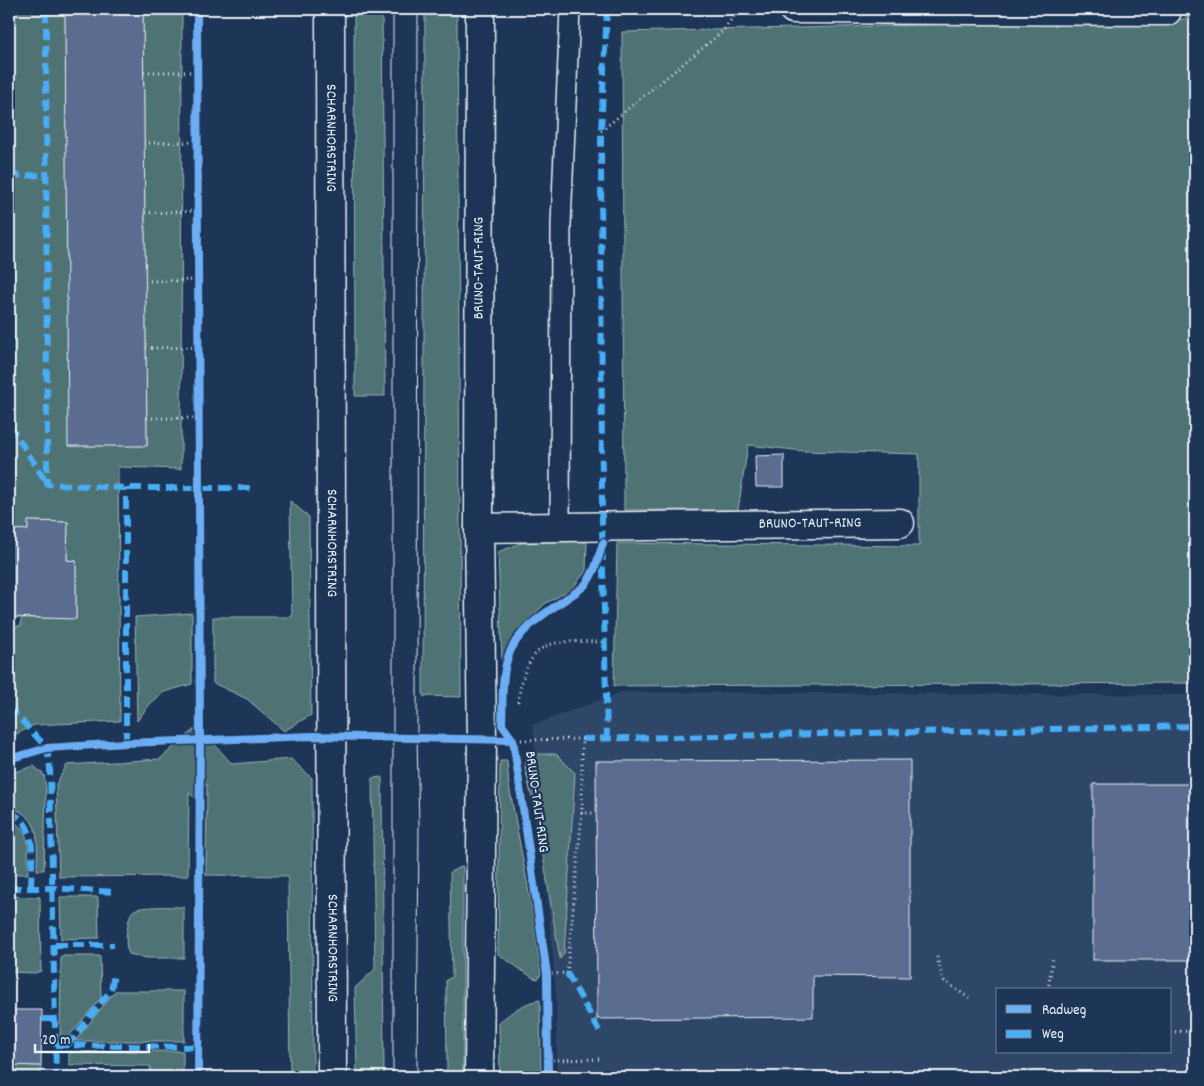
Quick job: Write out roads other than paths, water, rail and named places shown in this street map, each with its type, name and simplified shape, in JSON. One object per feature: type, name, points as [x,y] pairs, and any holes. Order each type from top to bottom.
[{"type":"street","name":"SCHARNHORSTRING","points":[[330,9],[332,1077]]},
{"type":"street","name":"BRUNO-TAUT-RING","points":[[478,1077],[482,740],[479,528],[480,9]]},
{"type":"street","points":[[793,9],[1168,11],[1168,9]]},
{"type":"street","name":"BRUNO-TAUT-RING","points":[[479,528],[900,523]]},
{"type":"lane","points":[[560,526],[562,224],[570,9]]},
{"type":"tram line","points":[[393,9],[393,1077]]},
{"type":"tram line","points":[[417,1077],[419,825],[417,738],[418,9]]}]
